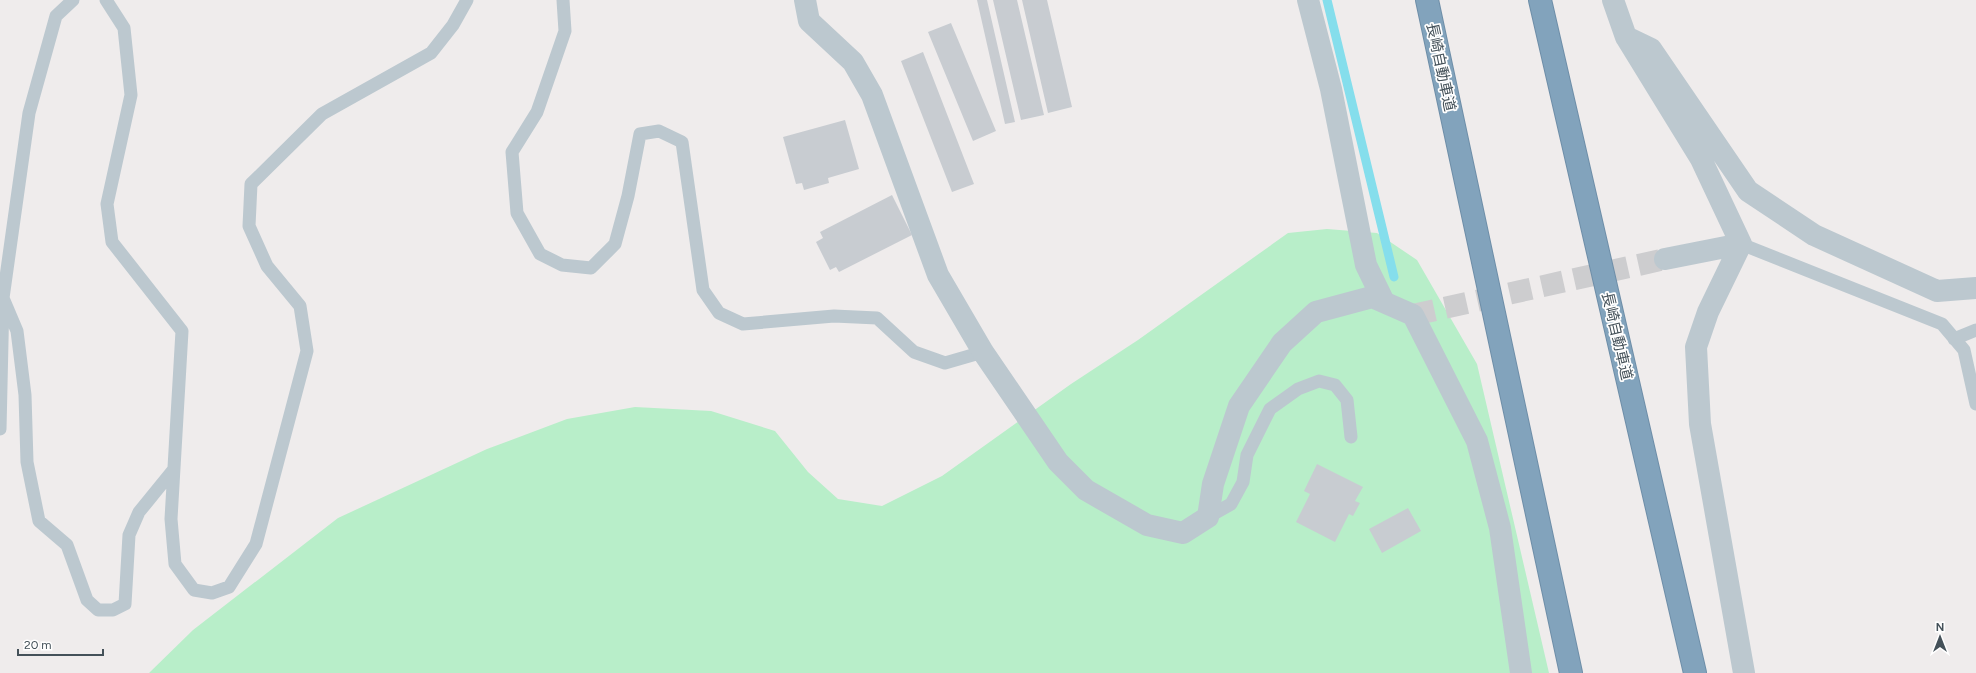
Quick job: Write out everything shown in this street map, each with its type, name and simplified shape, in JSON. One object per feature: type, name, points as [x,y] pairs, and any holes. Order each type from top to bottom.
[{"type":"highway","name":"長崎自動車道","points":[[1427,0],[1571,673]]},
{"type":"highway","name":"長崎自動車道","points":[[1540,0],[1695,673]]},
{"type":"street","points":[[804,0],[809,21],[853,62],[872,95],[938,275],[983,352],[1058,462],[1086,490],[1147,525],[1184,533],[1208,517],[1213,484],[1238,406],[1282,343],[1316,312],[1372,297],[1413,315],[1477,442],[1500,528],[1521,673]]},
{"type":"street","points":[[1308,0],[1331,89],[1366,265],[1384,302]]},
{"type":"street","points":[[1613,0],[1626,37],[1701,159],[1741,244]]},
{"type":"street","points":[[1626,37],[1651,49],[1748,191],[1814,235],[1937,291],[1976,288]]},
{"type":"street","points":[[1665,259],[1741,244]]},
{"type":"street","points":[[1741,244],[1708,312],[1696,348],[1700,424],[1744,673]]},
{"type":"lane","points":[[0,430],[3,298],[29,113],[56,16],[73,0]]},
{"type":"lane","points":[[106,0],[124,28],[131,95],[107,204],[112,242],[182,331],[171,518],[175,564],[194,590],[212,593],[230,588],[256,544],[307,351],[300,306],[266,266],[249,226],[251,184],[322,114],[431,53],[453,25],[467,0]]},
{"type":"lane","points":[[563,0],[565,31],[537,112],[512,152],[517,213],[540,254],[562,265],[592,268],[615,244],[628,196],[640,134],[659,131],[682,142],[704,290],[719,313],[743,324],[834,316],[876,318],[914,352],[945,363],[983,352]]},
{"type":"lane","points":[[1741,244],[1942,324],[1964,350],[1976,404]]},
{"type":"lane","points":[[3,298],[17,331],[24,395],[26,462],[39,521],[67,545],[87,600],[98,610],[113,610],[125,604],[129,535],[139,512],[174,469]]},
{"type":"lane","points":[[1954,339],[1976,330]]},
{"type":"lane","points":[[1208,517],[1230,504],[1243,482],[1247,455],[1270,409],[1298,389],[1319,382],[1335,385],[1347,400],[1351,437]]},
{"type":"green space","points":[[1327,229],[1377,233],[1417,260],[1477,364],[1549,673],[149,673],[193,630],[338,518],[487,449],[567,419],[635,407],[711,411],[775,431],[808,472],[838,499],[882,506],[942,476],[1071,384],[1138,340],[1288,233]]},
{"type":"building","points":[[977,0],[987,0],[1015,122],[1005,124]]},
{"type":"building","points":[[993,0],[1017,0],[1044,115],[1021,120]]},
{"type":"building","points":[[1022,0],[1047,0],[1072,107],[1048,113]]},
{"type":"building","points":[[951,23],[996,131],[973,141],[928,32]]},
{"type":"building","points":[[923,52],[974,184],[952,192],[901,61]]},
{"type":"building","points":[[845,120],[859,169],[828,178],[829,183],[804,190],[802,183],[796,184],[783,137]]},
{"type":"building","points":[[892,195],[912,235],[839,272],[836,267],[830,270],[816,242],[823,238],[820,232]]},
{"type":"building","points":[[1317,464],[1363,487],[1355,501],[1360,503],[1353,516],[1349,514],[1335,542],[1296,522],[1310,494],[1304,491]]},
{"type":"building","points":[[1408,508],[1421,531],[1382,553],[1369,529]]},
{"type":"waterway","points":[[1327,0],[1394,277]]},
{"type":"tunnel","points":[[1413,315],[1665,259]]}]
